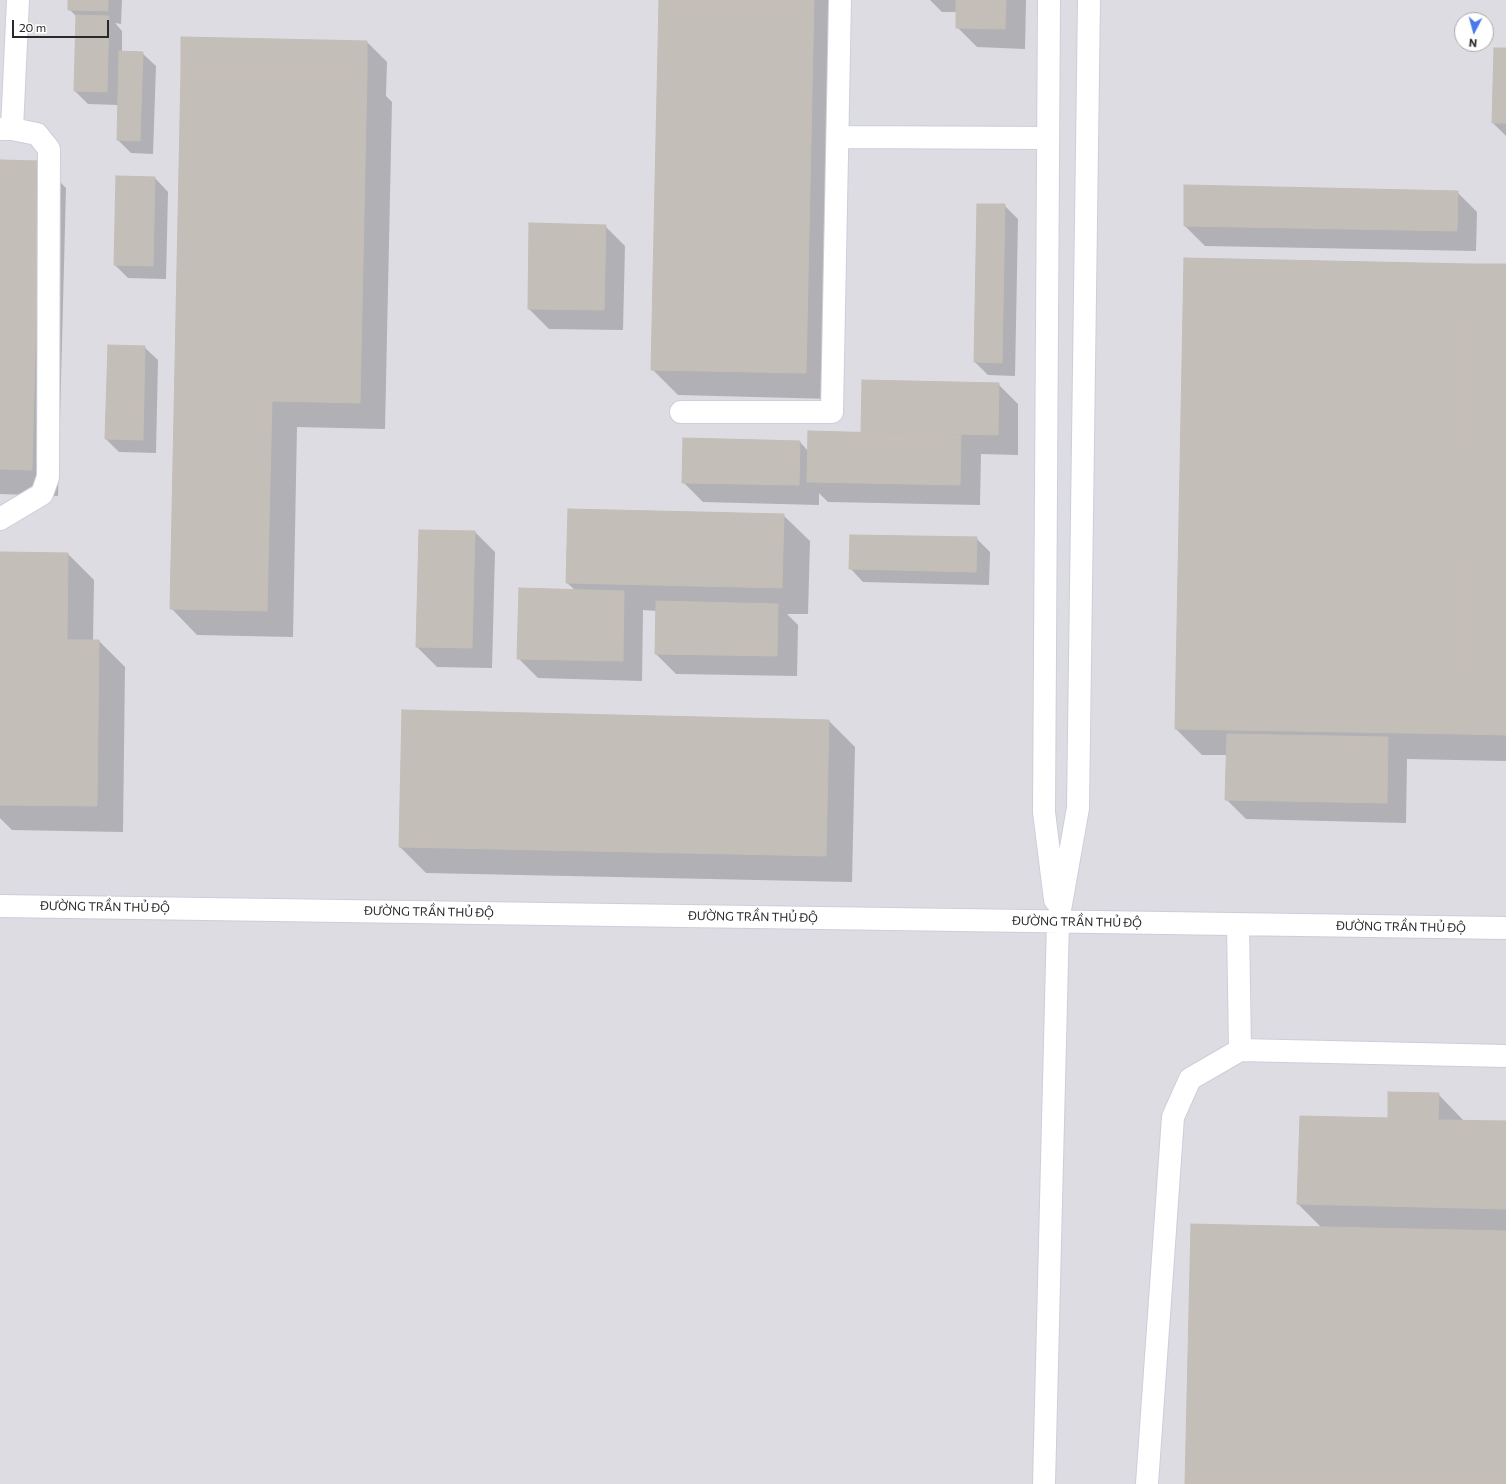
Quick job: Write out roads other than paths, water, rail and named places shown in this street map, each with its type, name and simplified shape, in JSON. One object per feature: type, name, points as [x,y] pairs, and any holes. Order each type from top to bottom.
[{"type":"street","points":[[0,519],[42,494],[48,476],[49,149],[37,134],[6,129],[18,0]]},
{"type":"street","points":[[681,412],[832,412],[840,0]]},
{"type":"street","points":[[1049,0],[1044,812],[1058,921]]},
{"type":"street","points":[[1044,1484],[1058,921],[1078,808],[1089,0]]},
{"type":"street","points":[[838,137],[1048,138]]},
{"type":"street","name":"ĐƯỜNG TRẦN THỦ ĐỘ","points":[[0,906],[1506,928]]},
{"type":"street","points":[[1238,924],[1240,1050]]},
{"type":"street","points":[[1146,1484],[1173,1117],[1190,1079],[1240,1050],[1506,1056]]}]
